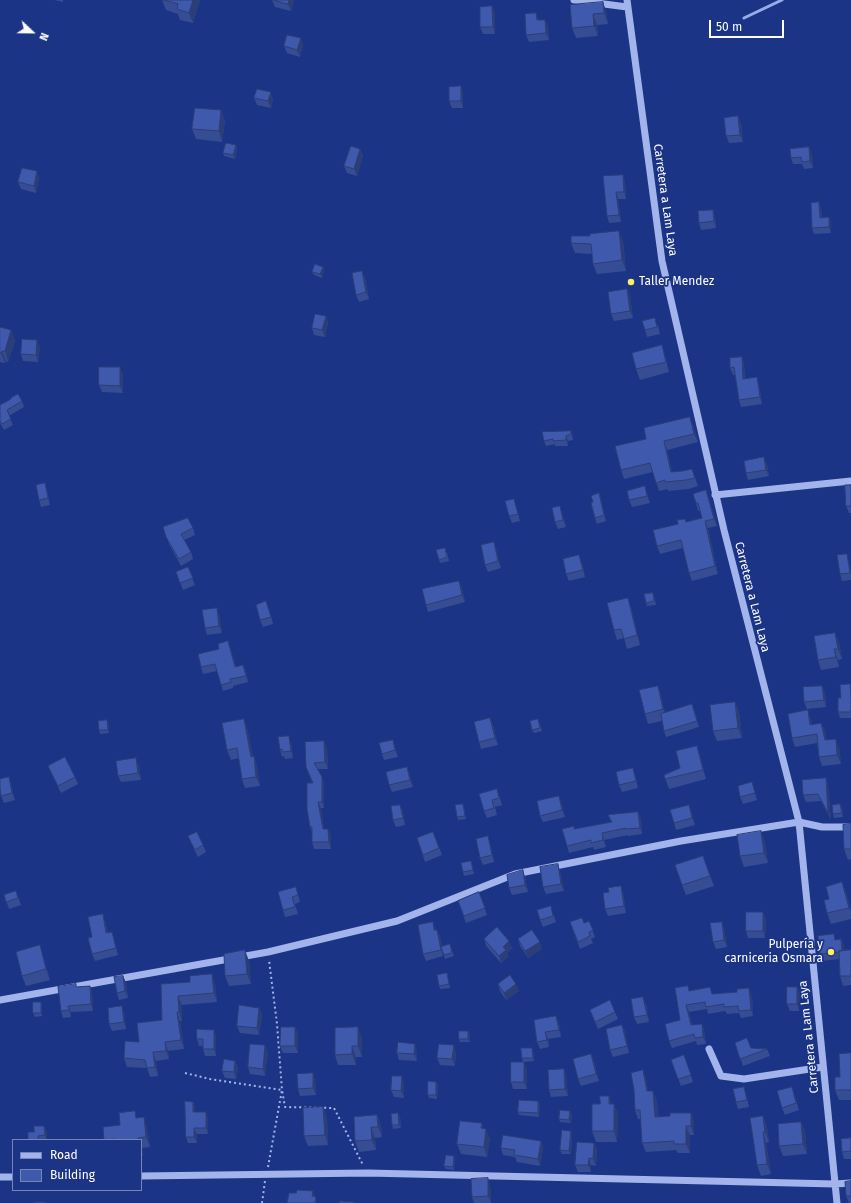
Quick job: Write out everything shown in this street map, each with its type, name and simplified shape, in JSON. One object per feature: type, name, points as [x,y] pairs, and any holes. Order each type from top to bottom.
[{"type":"street","points":[[574,0],[627,4]]},
{"type":"street","name":"Carretera a Lam Laya","points":[[627,4],[662,261],[715,495],[799,822],[837,1203]]},
{"type":"street","points":[[715,495],[851,481]]},
{"type":"street","points":[[0,1000],[268,952],[397,921],[515,874],[681,842],[799,822],[822,828],[851,827]]},
{"type":"street","points":[[709,1048],[722,1076],[744,1079],[823,1068]]},
{"type":"street","points":[[142,1176],[368,1173],[836,1184],[851,1183]]},
{"type":"street","points":[[0,1177],[12,1177]]},
{"type":"path","points":[[268,952],[278,1024],[282,1090],[285,1107],[334,1108],[368,1173]]},
{"type":"path","points":[[185,1073],[210,1079],[282,1090]]},
{"type":"path","points":[[262,1203],[282,1090]]},
{"type":"building","points":[[163,0],[193,0],[189,13],[177,9],[178,4]]},
{"type":"building","points":[[274,0],[289,0],[288,4]]},
{"type":"building","points":[[603,2],[604,13],[593,14],[594,26],[572,28],[570,5]]},
{"type":"building","points":[[492,6],[493,27],[480,27],[480,7]]},
{"type":"building","points":[[536,13],[537,20],[545,20],[546,33],[526,35],[525,14]]},
{"type":"building","points":[[287,35],[301,38],[297,50],[284,46]]},
{"type":"building","points":[[461,86],[461,101],[449,101],[449,87]]},
{"type":"building","points":[[257,89],[271,92],[268,101],[254,98]]},
{"type":"building","points":[[195,108],[221,110],[219,131],[192,129]]},
{"type":"building","points":[[738,116],[740,135],[726,136],[724,118]]},
{"type":"building","points":[[226,143],[236,145],[233,155],[223,153]]},
{"type":"building","points":[[351,146],[360,149],[354,169],[344,166]]},
{"type":"building","points":[[809,147],[810,161],[802,162],[801,157],[791,158],[790,149]]},
{"type":"building","points":[[22,168],[37,171],[34,186],[18,182]]},
{"type":"building","points":[[623,175],[624,192],[616,192],[619,215],[607,216],[603,176]]},
{"type":"building","points":[[819,202],[820,218],[829,217],[829,227],[812,228],[811,203]]},
{"type":"building","points":[[713,210],[714,221],[699,223],[698,211]]},
{"type":"building","points":[[619,231],[622,260],[593,264],[591,244],[571,243],[571,236],[590,236],[590,234]]},
{"type":"building","points":[[315,264],[323,267],[320,274],[312,272]]},
{"type":"building","points":[[362,271],[366,292],[356,295],[352,273]]},
{"type":"building","points":[[627,289],[630,311],[611,314],[608,292]]},
{"type":"building","points":[[315,314],[326,316],[322,330],[312,328]]},
{"type":"building","points":[[655,318],[657,327],[645,330],[642,321]]},
{"type":"building","points":[[0,327],[11,330],[5,351],[2,351],[1,353],[0,352]]},
{"type":"building","points":[[22,339],[37,340],[36,355],[21,354]]},
{"type":"building","points":[[662,345],[666,362],[636,369],[632,353]]},
{"type":"building","points":[[742,357],[743,379],[757,377],[760,397],[739,400],[734,367],[730,368],[730,358]]},
{"type":"building","points":[[99,367],[120,367],[120,386],[99,385]]},
{"type":"building","points":[[18,394],[22,401],[7,410],[11,419],[2,424],[0,421],[0,405]]},
{"type":"building","points":[[690,417],[694,434],[664,441],[671,472],[692,469],[695,478],[665,482],[665,480],[656,483],[650,463],[621,470],[615,446],[646,439],[644,428]]},
{"type":"building","points":[[571,431],[571,434],[566,436],[566,440],[553,441],[553,439],[544,441],[542,432]]},
{"type":"building","points":[[764,457],[766,470],[746,473],[744,461]]},
{"type":"building","points":[[45,483],[48,498],[39,500],[36,485]]},
{"type":"building","points":[[845,485],[851,485],[851,506],[846,506]]},
{"type":"building","points":[[645,486],[647,496],[629,500],[627,491]]},
{"type":"building","points":[[706,490],[714,519],[705,521],[715,566],[689,573],[681,540],[657,546],[653,530],[678,524],[677,520],[685,519],[686,522],[702,518],[698,503],[696,503],[693,494]]},
{"type":"building","points":[[599,493],[604,515],[595,518],[591,503],[593,502],[591,496]]},
{"type":"building","points":[[514,499],[518,514],[509,516],[505,501]]},
{"type":"building","points":[[560,506],[563,520],[555,522],[552,508]]},
{"type":"building","points":[[188,518],[193,528],[181,534],[191,552],[179,559],[166,537],[163,527]]},
{"type":"building","points":[[494,542],[498,561],[485,565],[481,545]]},
{"type":"building","points":[[445,548],[447,557],[439,560],[436,550]]},
{"type":"building","points":[[847,554],[850,573],[840,574],[837,555]]},
{"type":"building","points":[[579,555],[583,570],[566,574],[563,559]]},
{"type":"building","points":[[188,567],[193,578],[180,583],[176,572]]},
{"type":"building","points":[[459,581],[462,595],[426,605],[422,589]]},
{"type":"building","points":[[653,593],[654,601],[646,603],[644,594]]},
{"type":"building","points":[[628,598],[637,635],[624,639],[621,629],[614,630],[607,603]]},
{"type":"building","points":[[266,601],[271,617],[260,620],[256,605]]},
{"type":"building","points":[[217,608],[219,626],[205,628],[202,610]]},
{"type":"building","points":[[835,633],[838,649],[834,649],[836,657],[818,660],[814,636]]},
{"type":"building","points":[[228,641],[235,667],[243,665],[246,676],[230,679],[231,682],[221,685],[215,664],[201,667],[198,654],[219,649],[218,644]]},
{"type":"building","points":[[850,684],[851,712],[838,712],[838,698],[841,698],[840,685]]},
{"type":"building","points":[[658,686],[663,709],[645,714],[639,690]]},
{"type":"building","points":[[822,686],[824,700],[804,702],[803,687]]},
{"type":"building","points":[[735,702],[738,728],[713,731],[710,705]]},
{"type":"building","points":[[692,704],[697,721],[664,731],[661,714]]},
{"type":"building","points":[[808,710],[810,725],[821,723],[825,740],[836,739],[837,755],[819,757],[817,734],[792,738],[788,714]]},
{"type":"building","points":[[490,718],[495,738],[479,742],[474,722]]},
{"type":"building","points":[[244,719],[251,757],[254,756],[256,777],[242,779],[237,748],[227,750],[222,723]]},
{"type":"building","points":[[538,719],[540,728],[532,730],[530,721]]},
{"type":"building","points":[[107,720],[108,730],[99,730],[98,721]]},
{"type":"building","points":[[289,736],[291,751],[282,752],[282,749],[280,750],[278,737]]},
{"type":"building","points":[[393,740],[395,750],[382,754],[379,743]]},
{"type":"building","points":[[324,741],[325,762],[314,763],[322,777],[322,802],[318,802],[323,829],[328,829],[329,842],[312,842],[312,827],[310,827],[307,809],[307,783],[313,783],[306,767],[305,742]]},
{"type":"building","points":[[697,746],[703,770],[665,779],[664,775],[680,768],[676,751]]},
{"type":"building","points":[[65,757],[75,777],[58,786],[48,766]]},
{"type":"building","points":[[136,758],[138,773],[118,776],[116,761]]},
{"type":"building","points":[[407,767],[410,780],[389,785],[386,772]]},
{"type":"building","points":[[633,768],[636,781],[619,785],[616,772]]},
{"type":"building","points":[[9,777],[12,793],[1,796],[0,779]]},
{"type":"building","points":[[826,778],[828,813],[818,794],[803,795],[802,780]]},
{"type":"building","points":[[752,782],[755,793],[740,797],[738,786]]},
{"type":"building","points":[[497,789],[499,798],[492,800],[494,808],[484,811],[479,794]]},
{"type":"building","points":[[559,796],[562,810],[540,816],[537,801]]},
{"type":"building","points":[[463,804],[465,816],[457,817],[455,805]]},
{"type":"building","points":[[840,804],[842,813],[833,814],[832,805]]},
{"type":"building","points":[[400,805],[403,818],[393,820],[391,806]]},
{"type":"building","points":[[689,805],[692,818],[674,823],[670,810]]},
{"type":"building","points":[[638,812],[640,828],[626,828],[602,833],[603,840],[591,843],[591,840],[567,846],[562,829],[574,826],[574,829],[612,822],[608,815]]},
{"type":"building","points":[[851,824],[851,849],[844,849],[843,825]]},
{"type":"building","points":[[761,831],[764,853],[740,856],[737,835]]},
{"type":"building","points":[[197,832],[203,845],[195,850],[188,836]]},
{"type":"building","points":[[433,832],[439,848],[423,855],[417,838]]},
{"type":"building","points":[[488,836],[492,855],[480,858],[476,839]]},
{"type":"building","points":[[703,856],[710,876],[682,885],[675,865]]},
{"type":"building","points":[[471,861],[473,870],[463,872],[461,863]]},
{"type":"building","points":[[558,864],[561,884],[543,887],[540,867]]},
{"type":"building","points":[[523,870],[525,885],[509,888],[507,875]]},
{"type":"building","points":[[842,882],[849,908],[827,913],[824,900],[829,899],[826,887]]},
{"type":"building","points":[[621,886],[624,906],[605,909],[603,893],[609,892],[608,888]]},
{"type":"building","points":[[296,887],[298,895],[292,897],[295,907],[283,910],[278,892]]},
{"type":"building","points":[[16,891],[18,898],[6,902],[4,895]]},
{"type":"building","points":[[479,892],[485,908],[464,916],[458,901]]},
{"type":"building","points":[[551,906],[553,916],[540,920],[537,910]]},
{"type":"building","points":[[746,912],[763,912],[763,931],[746,931]]},
{"type":"building","points":[[103,914],[106,933],[112,932],[116,948],[92,954],[88,938],[92,937],[88,917]]},
{"type":"building","points":[[582,918],[584,923],[589,921],[593,930],[589,932],[590,936],[578,942],[570,922]]},
{"type":"building","points":[[433,922],[434,930],[437,930],[441,950],[423,954],[418,925]]},
{"type":"building","points":[[722,922],[724,940],[713,942],[710,923]]},
{"type":"building","points":[[497,927],[509,941],[503,947],[506,950],[499,956],[484,939]]},
{"type":"building","points":[[532,930],[540,942],[525,951],[518,939]]},
{"type":"building","points":[[834,934],[835,940],[841,939],[842,951],[820,954],[818,936]]},
{"type":"building","points":[[450,944],[452,953],[444,955],[441,947]]},
{"type":"building","points":[[40,945],[46,969],[22,976],[16,952]]},
{"type":"building","points":[[245,950],[247,974],[225,976],[224,954]]},
{"type":"building","points":[[851,950],[851,976],[840,976],[839,951]]},
{"type":"building","points":[[447,973],[449,984],[439,986],[437,975]]},
{"type":"building","points":[[212,974],[214,993],[178,996],[179,1012],[177,1012],[181,1040],[165,1042],[166,1051],[153,1052],[155,1067],[147,1068],[145,1060],[124,1058],[125,1041],[139,1042],[137,1023],[162,1020],[161,984],[190,982],[190,976]]},
{"type":"building","points":[[510,975],[516,984],[504,993],[498,984]]},
{"type":"building","points":[[123,976],[125,991],[117,993],[114,977]]},
{"type":"building","points":[[76,984],[76,987],[90,986],[91,1004],[68,1006],[69,1010],[61,1011],[58,987]]},
{"type":"building","points":[[688,986],[689,991],[710,987],[712,994],[737,992],[737,989],[749,988],[751,1010],[739,1011],[738,1006],[724,1007],[724,1004],[706,1007],[705,1002],[686,1005],[691,1025],[702,1024],[703,1037],[695,1038],[694,1034],[669,1041],[665,1024],[680,1020],[675,988]]},
{"type":"building","points":[[787,987],[797,987],[797,1004],[787,1004]]},
{"type":"building","points":[[643,997],[647,1015],[634,1017],[631,999]]},
{"type":"building","points":[[610,1000],[615,1012],[595,1022],[590,1010]]},
{"type":"building","points":[[33,1002],[41,1002],[41,1013],[33,1013]]},
{"type":"building","points":[[239,1005],[259,1008],[257,1028],[237,1026]]},
{"type":"building","points":[[122,1006],[124,1022],[109,1024],[108,1008]]},
{"type":"building","points":[[556,1016],[559,1030],[545,1032],[547,1040],[537,1042],[534,1020]]},
{"type":"building","points":[[622,1025],[627,1046],[610,1050],[606,1029]]},
{"type":"building","points":[[281,1027],[295,1027],[295,1046],[280,1046]]},
{"type":"building","points":[[358,1027],[358,1046],[352,1046],[352,1054],[335,1055],[335,1028]]},
{"type":"building","points":[[197,1029],[214,1030],[214,1049],[203,1049],[203,1039],[197,1039]]},
{"type":"building","points":[[459,1031],[468,1031],[468,1039],[459,1039]]},
{"type":"building","points":[[747,1038],[751,1048],[767,1049],[740,1059],[735,1043]]},
{"type":"building","points":[[398,1042],[415,1044],[414,1054],[397,1053]]},
{"type":"building","points":[[250,1044],[265,1045],[263,1069],[248,1067]]},
{"type":"building","points":[[439,1044],[454,1045],[452,1059],[437,1058]]},
{"type":"building","points":[[521,1048],[532,1048],[533,1058],[522,1058]]},
{"type":"building","points":[[851,1053],[851,1090],[835,1090],[835,1077],[840,1077],[839,1054]]},
{"type":"building","points":[[591,1054],[596,1074],[578,1079],[573,1059]]},
{"type":"building","points":[[684,1055],[691,1075],[678,1079],[671,1060]]},
{"type":"building","points":[[224,1059],[235,1061],[234,1072],[222,1071]]},
{"type":"building","points":[[511,1062],[524,1062],[524,1082],[511,1082]]},
{"type":"building","points":[[564,1069],[565,1089],[549,1090],[548,1070]]},
{"type":"building","points":[[643,1070],[647,1091],[653,1091],[655,1117],[670,1116],[670,1113],[691,1113],[691,1126],[686,1126],[686,1144],[674,1144],[674,1141],[642,1143],[640,1110],[635,1110],[631,1073]]},
{"type":"building","points":[[313,1073],[313,1088],[298,1089],[297,1074]]},
{"type":"building","points":[[392,1076],[402,1076],[401,1091],[391,1090]]},
{"type":"building","points":[[428,1081],[436,1082],[436,1095],[428,1095]]},
{"type":"building","points":[[744,1087],[747,1100],[736,1102],[733,1089]]},
{"type":"building","points":[[792,1087],[796,1103],[782,1108],[777,1091]]},
{"type":"building","points":[[600,1096],[609,1096],[609,1104],[614,1104],[614,1131],[592,1131],[592,1104],[600,1104]]},
{"type":"building","points":[[519,1100],[538,1101],[538,1113],[518,1112]]},
{"type":"building","points":[[185,1101],[193,1102],[193,1112],[206,1112],[206,1128],[194,1128],[194,1137],[186,1137]]},
{"type":"building","points":[[323,1107],[325,1135],[304,1136],[303,1108]]},
{"type":"building","points":[[560,1110],[570,1111],[569,1120],[559,1119]]},
{"type":"building","points":[[135,1111],[136,1118],[144,1117],[146,1137],[138,1139],[104,1139],[103,1127],[120,1125],[119,1113]]},
{"type":"building","points":[[398,1113],[399,1125],[392,1125],[391,1114]]},
{"type":"building","points":[[377,1115],[378,1127],[371,1127],[372,1140],[355,1141],[354,1117]]},
{"type":"building","points":[[763,1116],[765,1132],[763,1132],[767,1164],[757,1165],[750,1118]]},
{"type":"building","points":[[460,1121],[482,1123],[481,1128],[486,1129],[484,1147],[457,1144]]},
{"type":"building","points":[[801,1122],[803,1144],[779,1146],[778,1124]]},
{"type":"building","points":[[34,1126],[44,1126],[45,1135],[38,1136],[38,1139],[28,1139],[28,1132],[34,1132]]},
{"type":"building","points":[[562,1130],[571,1131],[569,1151],[560,1150]]},
{"type":"building","points":[[503,1135],[541,1141],[538,1159],[514,1155],[515,1150],[501,1148]]},
{"type":"building","points":[[851,1138],[851,1151],[842,1152],[841,1139]]},
{"type":"building","points":[[577,1142],[594,1143],[593,1159],[589,1158],[588,1165],[575,1165]]},
{"type":"building","points":[[446,1155],[454,1156],[453,1167],[444,1166]]},
{"type":"building","points":[[488,1178],[488,1196],[472,1197],[471,1179]]},
{"type":"building","points":[[851,1181],[851,1196],[846,1196],[845,1182]]},
{"type":"building","points":[[297,1190],[313,1191],[312,1196],[316,1197],[315,1203],[287,1203],[289,1193],[296,1193]]},
{"type":"building","points":[[340,1201],[354,1202],[354,1203],[339,1203]]},
{"type":"building","points":[[45,1202],[45,1203],[34,1203]]},
{"type":"waterway","points":[[744,18],[782,0]]},
{"type":"place","name":"Taller Mendez","points":[[631,282]]},
{"type":"place","name":"Pulpería y carniceria Osmara","points":[[831,952]]}]
